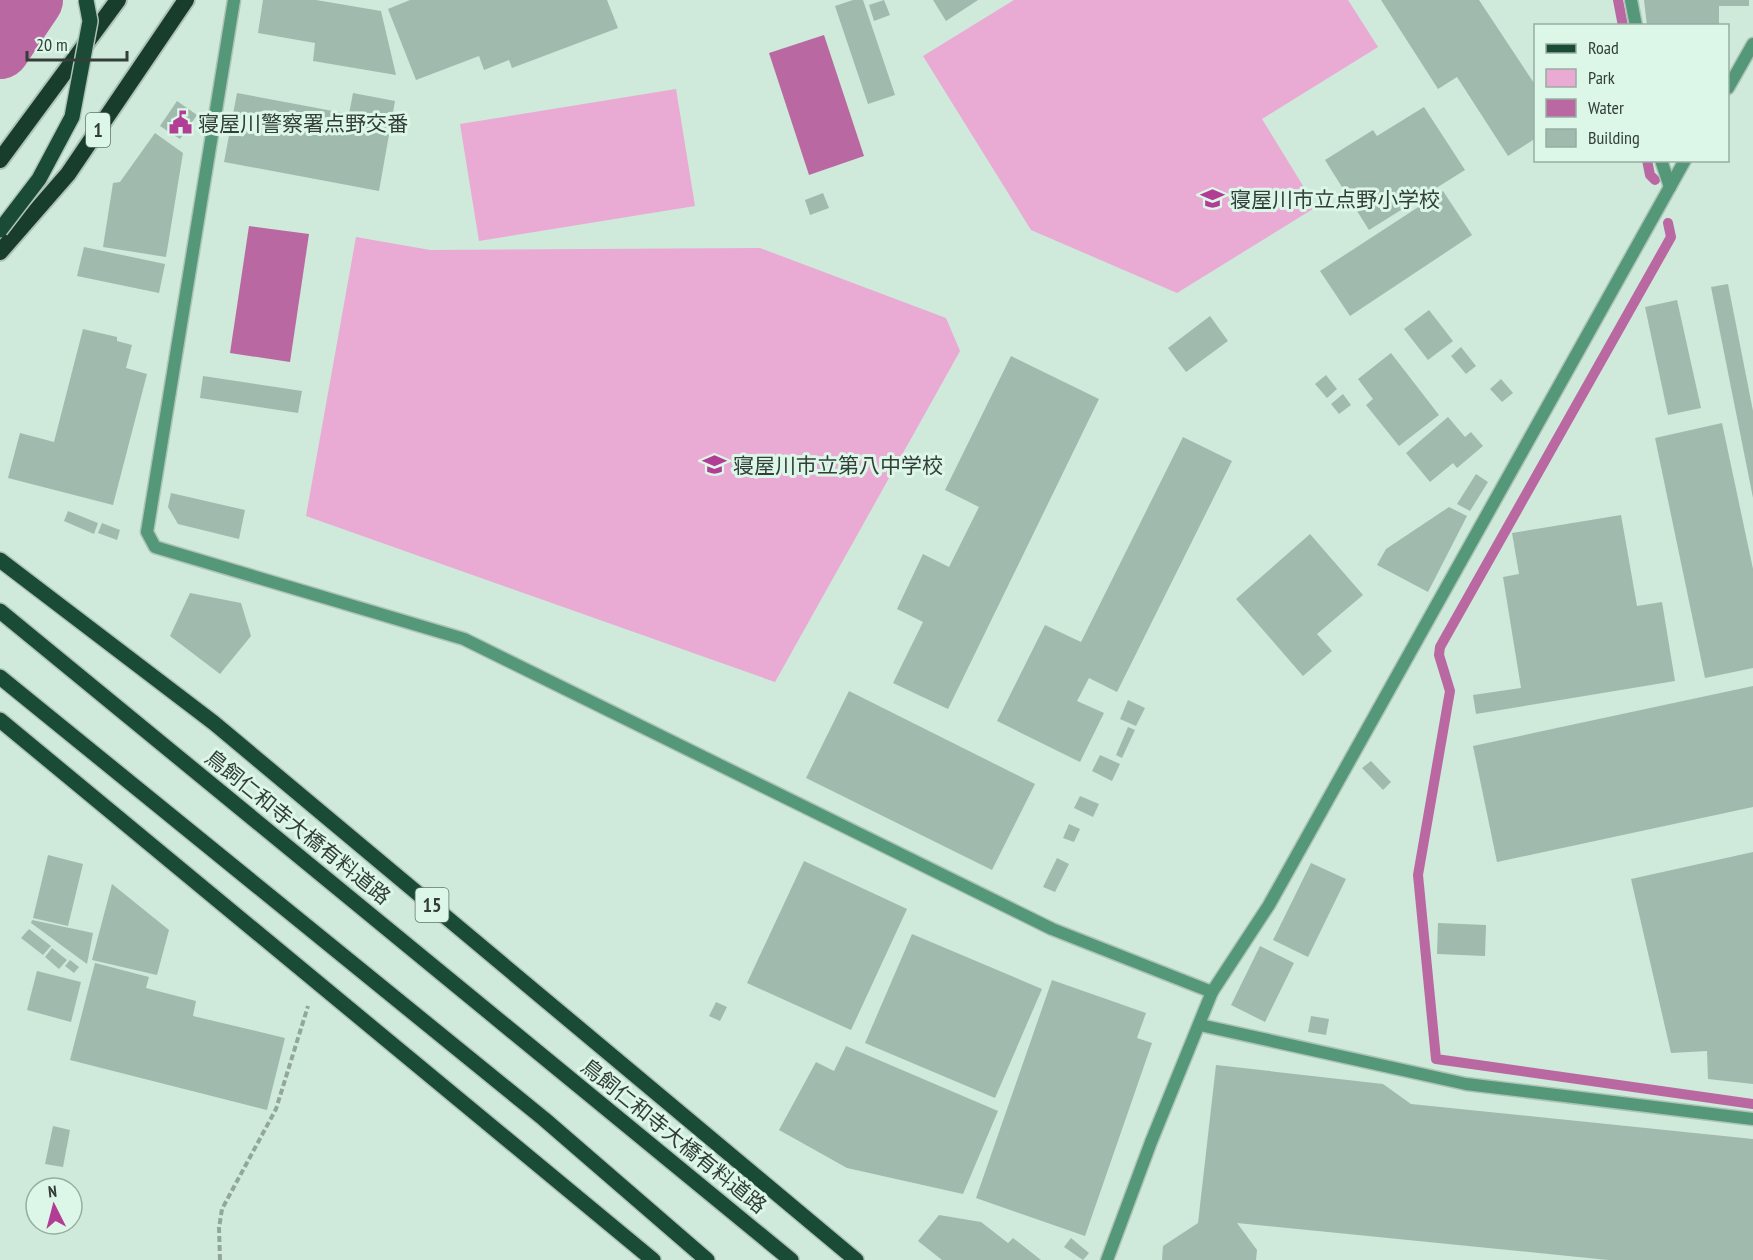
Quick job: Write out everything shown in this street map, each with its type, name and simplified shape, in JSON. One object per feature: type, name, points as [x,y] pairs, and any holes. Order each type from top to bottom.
[{"type":"highway","points":[[0,160],[118,0]]},
{"type":"highway","name":"1","points":[[0,252],[68,174],[186,0]]},
{"type":"main road","points":[[0,230],[39,179],[72,117],[90,21],[86,0]]},
{"type":"main road","name":"15","points":[[0,560],[213,723],[856,1260]]},
{"type":"main road","name":"鳥飼仁和寺大橋有料道路","points":[[0,611],[200,772],[791,1260]]},
{"type":"main road","points":[[0,676],[544,1119],[707,1260]]},
{"type":"main road","points":[[0,720],[653,1260]]},
{"type":"street","points":[[234,0],[147,532],[155,547],[464,639],[1052,929],[1212,992]]},
{"type":"street","points":[[1631,0],[1636,24]]},
{"type":"street","points":[[1729,86],[1753,44]]},
{"type":"street","points":[[1662,162],[1670,187]]},
{"type":"street","points":[[1107,1260],[1151,1142],[1212,992],[1269,905],[1684,162]]},
{"type":"street","points":[[1200,1025],[1466,1084],[1753,1119]]},
{"type":"path","points":[[220,1260],[219,1228],[222,1209],[276,1109],[315,982]]},
{"type":"green space","points":[[1014,0],[1348,0],[1378,47],[1262,119],[1316,207],[1177,293],[1031,230],[923,56]]},
{"type":"green space","points":[[676,89],[695,206],[479,241],[460,124]]},
{"type":"green space","points":[[356,237],[430,250],[760,248],[946,318],[960,351],[775,682],[306,516]]},
{"type":"water","points":[[824,35],[864,156],[809,175],[769,53]]},
{"type":"water","points":[[249,226],[309,234],[290,362],[230,353]]},
{"type":"building","points":[[263,0],[316,0],[381,11],[396,75],[313,61],[315,43],[258,33]]},
{"type":"building","points":[[410,0],[607,0],[618,28],[512,68],[509,60],[484,70],[479,56],[416,80],[388,9]]},
{"type":"building","points":[[853,0],[863,0],[895,95],[868,104],[835,6]]},
{"type":"building","points":[[884,0],[890,15],[874,21],[869,5]]},
{"type":"building","points":[[933,0],[978,0],[946,21]]},
{"type":"building","points":[[1381,0],[1479,0],[1534,83],[1534,139],[1508,156],[1457,77],[1438,89]]},
{"type":"building","points":[[1644,0],[1749,0],[1749,6],[1719,6],[1719,24],[1647,24]]},
{"type":"building","points":[[237,93],[349,114],[353,93],[395,101],[379,191],[224,162]]},
{"type":"building","points":[[177,101],[197,115],[180,139],[160,126]]},
{"type":"building","points":[[1424,107],[1465,170],[1369,230],[1325,160],[1373,130],[1377,136]]},
{"type":"building","points":[[155,133],[183,153],[166,257],[103,247],[113,183],[120,182]]},
{"type":"building","points":[[1443,191],[1472,235],[1350,316],[1320,271]]},
{"type":"building","points":[[823,193],[829,208],[810,215],[805,200]]},
{"type":"building","points":[[84,247],[165,264],[159,293],[77,276]]},
{"type":"building","points":[[1728,284],[1753,411],[1753,498],[1711,287]]},
{"type":"building","points":[[1677,300],[1701,408],[1668,415],[1645,307]]},
{"type":"building","points":[[1429,310],[1453,341],[1428,360],[1404,329]]},
{"type":"building","points":[[1210,316],[1228,341],[1186,372],[1168,348]]},
{"type":"building","points":[[83,329],[117,337],[117,341],[132,345],[126,368],[147,374],[113,505],[8,478],[20,433],[54,442]]},
{"type":"building","points":[[1461,347],[1476,366],[1466,374],[1451,356]]},
{"type":"building","points":[[1391,353],[1439,415],[1399,446],[1366,405],[1373,399],[1358,379]]},
{"type":"building","points":[[1011,356],[1099,399],[948,709],[893,683],[923,622],[897,609],[923,554],[949,567],[979,507],[945,490]]},
{"type":"building","points":[[1326,375],[1337,389],[1327,398],[1315,384]]},
{"type":"building","points":[[203,376],[302,391],[298,413],[200,398]]},
{"type":"building","points":[[1501,379],[1513,393],[1502,402],[1490,389]]},
{"type":"building","points":[[1343,394],[1351,405],[1339,414],[1331,404]]},
{"type":"building","points":[[1448,417],[1465,437],[1471,432],[1483,446],[1457,468],[1453,463],[1430,482],[1406,453]]},
{"type":"building","points":[[1722,423],[1753,569],[1753,668],[1705,678],[1655,438]]},
{"type":"building","points":[[1183,437],[1232,461],[1117,692],[1089,678],[1077,701],[1104,713],[1080,762],[997,721],[1045,625],[1081,642]]},
{"type":"building","points":[[1476,474],[1488,482],[1470,511],[1457,504]]},
{"type":"building","points":[[171,493],[245,510],[239,539],[178,524],[168,507]]},
{"type":"building","points":[[1449,507],[1467,516],[1428,592],[1377,565],[1386,549]]},
{"type":"building","points":[[68,511],[98,523],[94,534],[64,521]]},
{"type":"building","points":[[1621,515],[1637,606],[1662,602],[1675,681],[1476,714],[1473,695],[1521,688],[1503,577],[1519,574],[1512,533]]},
{"type":"building","points":[[102,523],[120,530],[117,540],[98,533]]},
{"type":"building","points":[[1310,534],[1363,595],[1317,634],[1332,651],[1303,676],[1236,599]]},
{"type":"building","points":[[190,593],[241,603],[251,636],[220,674],[170,636]]},
{"type":"building","points":[[1753,686],[1753,807],[1497,862],[1473,746]]},
{"type":"building","points":[[849,691],[1035,784],[992,870],[806,778]]},
{"type":"building","points":[[1128,700],[1145,708],[1136,726],[1120,719]]},
{"type":"building","points":[[1128,727],[1135,730],[1122,758],[1116,755]]},
{"type":"building","points":[[1100,755],[1120,764],[1112,781],[1092,771]]},
{"type":"building","points":[[1371,761],[1391,782],[1383,790],[1362,768]]},
{"type":"building","points":[[1080,796],[1099,804],[1093,817],[1074,808]]},
{"type":"building","points":[[1069,824],[1080,829],[1074,842],[1063,838]]},
{"type":"building","points":[[1753,852],[1753,1084],[1708,1079],[1707,1051],[1671,1053],[1631,879]]},
{"type":"building","points":[[48,855],[83,864],[68,926],[33,918]]},
{"type":"building","points":[[1057,858],[1069,864],[1055,892],[1043,887]]},
{"type":"building","points":[[804,861],[907,909],[851,1030],[747,983]]},
{"type":"building","points":[[1311,863],[1346,879],[1308,957],[1273,940]]},
{"type":"building","points":[[112,884],[169,930],[157,975],[92,960]]},
{"type":"building","points":[[32,920],[93,933],[87,964],[31,923]]},
{"type":"building","points":[[1438,923],[1486,925],[1485,956],[1437,954]]},
{"type":"building","points":[[29,929],[51,946],[43,955],[21,938]]},
{"type":"building","points":[[912,934],[1042,989],[995,1098],[865,1043]]},
{"type":"building","points":[[1260,946],[1294,963],[1265,1022],[1231,1005]]},
{"type":"building","points":[[52,948],[67,960],[59,969],[45,957]]},
{"type":"building","points":[[70,960],[79,967],[74,973],[65,966]]},
{"type":"building","points":[[95,963],[149,977],[146,988],[196,1001],[193,1016],[285,1038],[267,1110],[70,1060]]},
{"type":"building","points":[[37,971],[81,982],[71,1022],[27,1010]]},
{"type":"building","points":[[1052,980],[1146,1013],[1137,1038],[1152,1043],[1085,1236],[976,1198]]},
{"type":"building","points":[[716,1002],[727,1007],[720,1021],[709,1016]]},
{"type":"building","points":[[1311,1016],[1329,1019],[1326,1035],[1308,1032]]},
{"type":"building","points":[[846,1046],[998,1111],[963,1194],[847,1168],[779,1130],[816,1062],[834,1071]]},
{"type":"building","points":[[1216,1065],[1383,1084],[1411,1104],[1753,1139],[1753,1260],[1608,1260],[1237,1223],[1257,1250],[1256,1260],[1162,1260],[1163,1246],[1198,1223]]},
{"type":"building","points":[[53,1126],[70,1130],[63,1167],[45,1164]]},
{"type":"building","points":[[939,1215],[981,1222],[1008,1243],[1013,1238],[1041,1260],[942,1260],[918,1241]]},
{"type":"building","points":[[1071,1238],[1089,1253],[1083,1260],[1064,1247]]},
{"type":"waterway","points":[[0,49],[33,0]]},
{"type":"waterway","points":[[1618,0],[1623,24]]},
{"type":"waterway","points":[[1647,162],[1650,175],[1655,180]]},
{"type":"waterway","points":[[1668,223],[1671,237],[1440,647],[1439,655],[1450,691],[1418,875],[1436,1059],[1753,1104]]},
{"type":"place","name":"寝屋川警察署点野交番","points":[[180,123]]},
{"type":"place","name":"寝屋川市立点野小学校","points":[[1212,199]]},
{"type":"place","name":"寝屋川市立第八中学校","points":[[715,465]]}]
